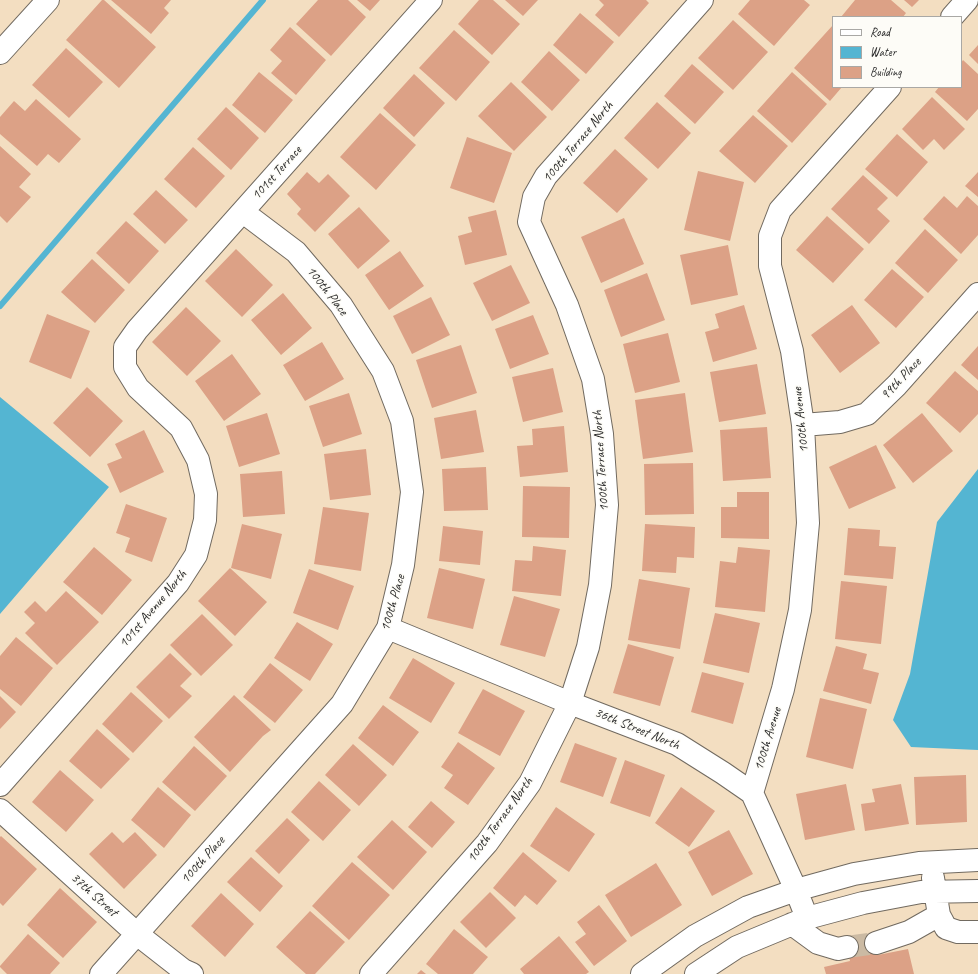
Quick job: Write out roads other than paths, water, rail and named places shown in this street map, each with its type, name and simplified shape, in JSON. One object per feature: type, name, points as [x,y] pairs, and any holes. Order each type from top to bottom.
[{"type":"street","points":[[0,53],[48,0]]},
{"type":"street","name":"101st Terrace","points":[[125,347],[137,330],[431,0]]},
{"type":"street","name":"100th Terrace North","points":[[371,974],[487,843],[530,783],[570,702],[588,647],[600,585],[607,505],[602,434],[593,378],[567,305],[529,222],[534,197],[546,176],[702,0]]},
{"type":"street","points":[[953,16],[968,0]]},
{"type":"street","name":"100th Avenue","points":[[752,793],[783,689],[800,610],[808,523],[803,425],[792,351],[770,266],[770,236],[780,210],[889,88]]},
{"type":"street","name":"100th Place","points":[[101,974],[342,704],[388,628],[404,565],[412,492],[402,422],[383,371],[341,305],[296,252],[243,212]]},
{"type":"street","name":"99th Place","points":[[803,425],[840,422],[867,414],[897,386],[978,294]]},
{"type":"street","name":"101st Avenue North","points":[[0,785],[178,583],[196,555],[205,520],[206,494],[198,460],[181,428],[138,388],[125,367],[125,347]]},
{"type":"street","name":"36th Street North","points":[[388,628],[678,744],[752,793]]},
{"type":"street","points":[[752,793],[796,890],[800,921],[818,943],[838,949],[847,947]]},
{"type":"street","name":"37th Street","points":[[0,810],[137,934],[183,970],[192,974]]},
{"type":"street","points":[[642,974],[695,936],[748,907],[796,890],[854,874],[919,863],[978,860]]},
{"type":"street","points":[[931,862],[934,892],[939,915],[946,928],[958,932],[978,932]]},
{"type":"street","points":[[696,974],[737,947],[800,921],[863,903],[921,892],[978,891]]},
{"type":"street","points":[[876,943],[909,932],[939,915]]},
{"type":"water","points":[[0,397],[109,487],[0,614]]},
{"type":"water","points":[[978,469],[978,750],[911,747],[893,720],[910,674],[937,522]]},
{"type":"waterway","points":[[0,306],[263,0]]},
{"type":"tunnel","points":[[847,947],[876,943]]}]
